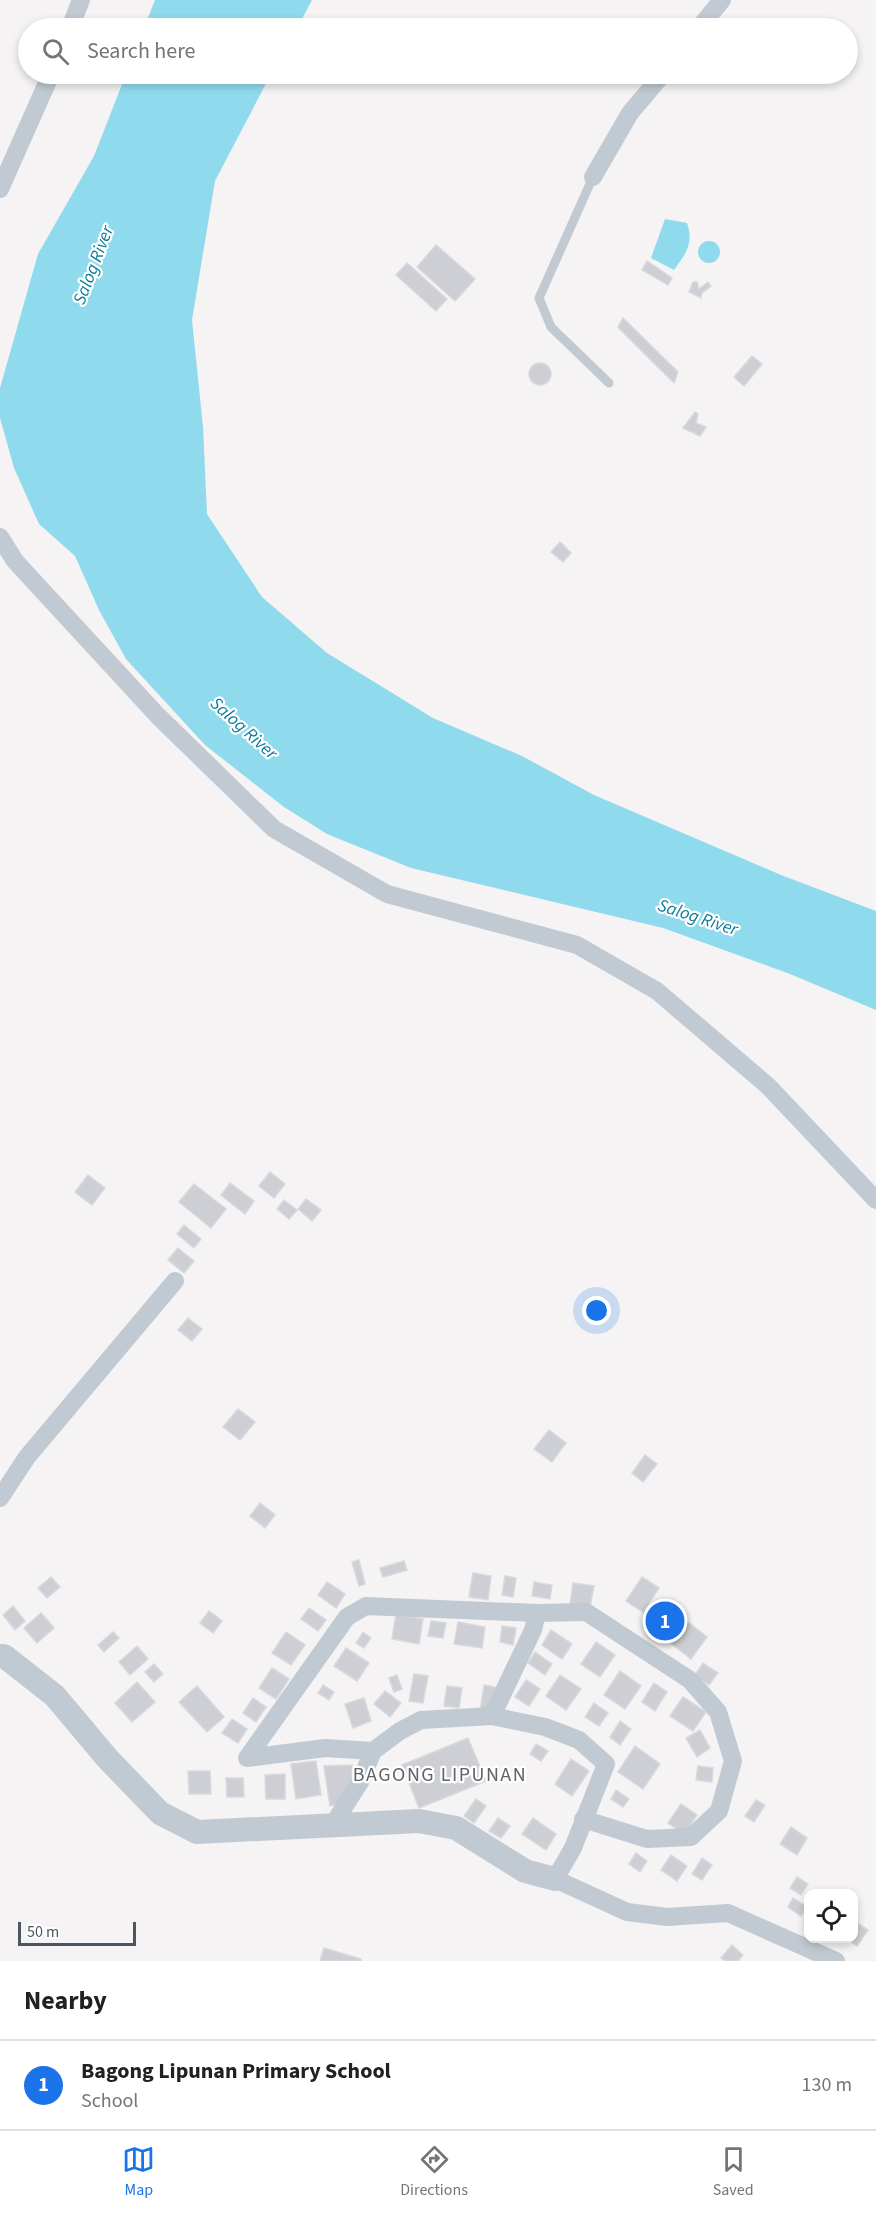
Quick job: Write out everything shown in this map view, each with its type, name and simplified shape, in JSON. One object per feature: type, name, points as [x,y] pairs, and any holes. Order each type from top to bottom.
[{"type":"street","points":[[74,18],[81,0]]},
{"type":"street","points":[[707,18],[722,0]]},
{"type":"street","points":[[0,189],[47,84]]},
{"type":"street","points":[[593,177],[630,113],[655,84]]},
{"type":"street","points":[[0,537],[15,561],[158,716],[274,829],[387,894],[577,945],[657,991],[768,1086],[876,1200]]},
{"type":"street","points":[[0,1498],[27,1457],[176,1281]]},
{"type":"street","points":[[374,1751],[325,1748],[247,1758],[347,1617],[366,1606],[537,1613],[586,1612],[690,1680],[718,1712],[733,1761],[719,1811],[691,1838],[647,1839],[583,1819]]},
{"type":"street","points":[[492,1716],[533,1630],[537,1613]]},
{"type":"street","points":[[0,1656],[4,1656],[54,1696],[107,1758],[160,1813],[197,1832],[334,1823],[419,1821],[456,1828],[525,1870],[555,1879],[627,1912],[667,1917],[728,1913],[836,1961]]},
{"type":"street","points":[[334,1823],[360,1782],[374,1751],[400,1731],[421,1720],[492,1716],[545,1726],[579,1740],[606,1764],[573,1848],[555,1879]]},
{"type":"lane","points":[[593,177],[538,298],[551,327],[609,383]]},
{"type":"water","points":[[155,0],[312,0],[302,18],[148,18]]},
{"type":"water","name":"Salog River","points":[[122,84],[266,84],[215,181],[192,320],[203,427],[207,514],[262,597],[327,653],[433,718],[522,756],[594,795],[781,875],[876,911],[876,1010],[790,974],[663,928],[411,868],[327,834],[284,807],[205,745],[126,659],[99,610],[75,556],[39,524],[14,468],[0,418],[0,388],[38,254],[94,156]]},
{"type":"water","points":[[665,219],[687,223],[689,230],[688,248],[674,270],[651,258]]},
{"type":"water","points":[[709,241],[717,244],[720,252],[717,260],[709,263],[701,260],[698,252],[701,244]]},
{"type":"building","points":[[436,245],[475,279],[455,301],[417,267]]},
{"type":"building","points":[[647,261],[672,278],[668,285],[642,270]]},
{"type":"building","points":[[407,263],[447,299],[436,311],[396,275]]},
{"type":"building","points":[[693,282],[697,282],[699,289],[708,282],[711,286],[702,293],[701,298],[689,292]]},
{"type":"building","points":[[623,318],[678,372],[674,383],[618,327]]},
{"type":"building","points":[[752,356],[762,364],[744,386],[734,377]]},
{"type":"building","points":[[536,363],[544,363],[551,370],[551,378],[544,385],[536,385],[529,378],[529,370]]},
{"type":"building","points":[[695,412],[698,414],[696,423],[706,427],[700,436],[683,428]]},
{"type":"building","points":[[560,542],[571,553],[563,562],[551,552]]},
{"type":"building","points":[[270,1172],[285,1184],[274,1198],[259,1186]]},
{"type":"building","points":[[88,1175],[105,1188],[92,1205],[75,1192]]},
{"type":"building","points":[[230,1183],[254,1201],[245,1214],[221,1195]]},
{"type":"building","points":[[194,1184],[226,1209],[211,1228],[179,1202]]},
{"type":"building","points":[[306,1199],[321,1210],[312,1221],[298,1209]]},
{"type":"building","points":[[284,1200],[297,1210],[289,1219],[277,1209]]},
{"type":"building","points":[[184,1225],[201,1239],[194,1248],[177,1234]]},
{"type":"building","points":[[178,1248],[194,1261],[184,1273],[168,1260]]},
{"type":"building","points":[[188,1318],[202,1329],[192,1341],[178,1330]]},
{"type":"building","points":[[238,1409],[255,1422],[240,1440],[223,1427]]},
{"type":"building","points":[[549,1430],[566,1443],[552,1462],[534,1449]]},
{"type":"building","points":[[645,1455],[657,1464],[643,1482],[632,1473]]},
{"type":"building","points":[[260,1503],[275,1515],[265,1528],[250,1516]]},
{"type":"building","points":[[359,1560],[365,1584],[359,1586],[352,1562]]},
{"type":"building","points":[[404,1561],[407,1570],[383,1577],[380,1568]]},
{"type":"building","points":[[473,1573],[491,1576],[488,1600],[469,1597]]},
{"type":"building","points":[[505,1576],[516,1578],[513,1597],[502,1595]]},
{"type":"building","points":[[51,1577],[60,1587],[47,1598],[38,1588]]},
{"type":"building","points":[[642,1577],[659,1588],[643,1612],[626,1601]]},
{"type":"building","points":[[327,1582],[345,1594],[336,1608],[318,1595]]},
{"type":"building","points":[[534,1582],[552,1585],[550,1599],[532,1596]]},
{"type":"building","points":[[573,1583],[594,1586],[590,1607],[570,1604]]},
{"type":"building","points":[[666,1605],[707,1637],[691,1659],[650,1627]]},
{"type":"building","points":[[13,1606],[25,1621],[15,1630],[3,1615]]},
{"type":"building","points":[[309,1608],[326,1620],[318,1631],[301,1619]]},
{"type":"building","points":[[209,1611],[222,1621],[213,1633],[200,1623]]},
{"type":"building","points":[[41,1613],[54,1628],[37,1643],[24,1628]]},
{"type":"building","points":[[396,1614],[423,1619],[419,1644],[392,1639]]},
{"type":"building","points":[[431,1621],[446,1623],[443,1638],[428,1636]]},
{"type":"building","points":[[458,1622],[485,1627],[482,1648],[454,1644]]},
{"type":"building","points":[[502,1626],[516,1628],[513,1645],[500,1642]]},
{"type":"building","points":[[551,1630],[572,1644],[562,1659],[542,1645]]},
{"type":"building","points":[[113,1632],[119,1638],[104,1652],[98,1645]]},
{"type":"building","points":[[286,1632],[305,1645],[291,1665],[272,1653]]},
{"type":"building","points":[[363,1632],[371,1638],[364,1648],[356,1643]]},
{"type":"building","points":[[596,1642],[615,1655],[600,1677],[581,1664]]},
{"type":"building","points":[[137,1646],[148,1659],[130,1675],[119,1662]]},
{"type":"building","points":[[346,1648],[369,1663],[357,1681],[334,1666]]},
{"type":"building","points":[[535,1652],[552,1664],[545,1675],[528,1663]]},
{"type":"building","points":[[703,1663],[718,1673],[709,1685],[695,1675]]},
{"type":"building","points":[[154,1664],[163,1674],[154,1682],[145,1672]]},
{"type":"building","points":[[272,1668],[289,1679],[276,1699],[259,1688]]},
{"type":"building","points":[[620,1671],[641,1686],[625,1709],[604,1695]]},
{"type":"building","points":[[414,1674],[428,1676],[423,1703],[409,1701]]},
{"type":"building","points":[[397,1675],[402,1689],[394,1692],[389,1678]]},
{"type":"building","points":[[560,1675],[581,1689],[566,1710],[546,1696]]},
{"type":"building","points":[[526,1680],[540,1689],[529,1706],[515,1697]]},
{"type":"building","points":[[137,1682],[155,1702],[132,1722],[115,1703]]},
{"type":"building","points":[[654,1683],[667,1692],[655,1711],[642,1702]]},
{"type":"building","points":[[323,1685],[334,1692],[329,1700],[318,1693]]},
{"type":"building","points":[[484,1685],[495,1687],[491,1713],[480,1711]]},
{"type":"building","points":[[197,1686],[224,1717],[207,1732],[179,1702]]},
{"type":"building","points":[[447,1686],[462,1688],[459,1708],[444,1706]]},
{"type":"building","points":[[385,1691],[401,1703],[390,1717],[374,1704]]},
{"type":"building","points":[[683,1697],[706,1712],[693,1731],[670,1716]]},
{"type":"building","points":[[253,1698],[266,1707],[256,1722],[243,1713]]},
{"type":"building","points":[[364,1698],[371,1721],[353,1728],[345,1704]]},
{"type":"building","points":[[594,1703],[608,1713],[599,1726],[585,1717]]},
{"type":"building","points":[[232,1719],[247,1729],[238,1743],[222,1733]]},
{"type":"building","points":[[620,1721],[631,1729],[620,1745],[610,1737]]},
{"type":"building","points":[[700,1730],[710,1748],[697,1757],[686,1738]]},
{"type":"building","points":[[468,1738],[486,1781],[419,1808],[402,1765]]},
{"type":"building","points":[[536,1744],[548,1751],[541,1761],[530,1754]]},
{"type":"building","points":[[635,1746],[660,1764],[643,1789],[618,1772]]},
{"type":"building","points":[[571,1759],[589,1771],[572,1796],[555,1784]]},
{"type":"building","points":[[316,1761],[321,1795],[296,1799],[291,1764]]},
{"type":"building","points":[[352,1765],[352,1780],[339,1804],[330,1806],[324,1766]]},
{"type":"building","points":[[698,1766],[713,1768],[712,1782],[696,1780]]},
{"type":"building","points":[[188,1771],[210,1771],[211,1794],[189,1794]]},
{"type":"building","points":[[285,1774],[285,1799],[266,1799],[265,1775]]},
{"type":"building","points":[[226,1778],[243,1778],[244,1797],[227,1797]]},
{"type":"building","points":[[616,1790],[629,1799],[623,1807],[611,1799]]},
{"type":"building","points":[[476,1799],[486,1806],[474,1823],[464,1816]]},
{"type":"building","points":[[756,1800],[765,1805],[754,1822],[745,1816]]},
{"type":"building","points":[[681,1804],[697,1815],[684,1834],[668,1823]]},
{"type":"building","points":[[498,1818],[510,1826],[501,1838],[489,1831]]},
{"type":"building","points":[[533,1818],[556,1834],[546,1850],[522,1834]]},
{"type":"building","points":[[791,1827],[807,1838],[797,1855],[780,1844]]},
{"type":"building","points":[[636,1853],[647,1861],[640,1872],[629,1864]]},
{"type":"building","points":[[671,1855],[687,1866],[677,1881],[661,1870]]},
{"type":"building","points":[[702,1858],[712,1865],[702,1880],[692,1874]]},
{"type":"building","points":[[797,1877],[808,1884],[801,1895],[790,1888]]},
{"type":"building","points":[[793,1898],[804,1905],[804,1912],[801,1916],[788,1907]]},
{"type":"building","points":[[858,1924],[868,1930],[857,1946],[852,1943],[858,1943]]},
{"type":"building","points":[[732,1945],[743,1955],[738,1961],[725,1961],[721,1958]]},
{"type":"building","points":[[324,1948],[361,1959],[361,1961],[320,1961]]},
{"type":"place","name":"Bagong Lipunan Primary School","points":[[665,1621]]},
{"type":"district","name":"BAGONG LIPUNAN","points":[[440,1774]]}]
